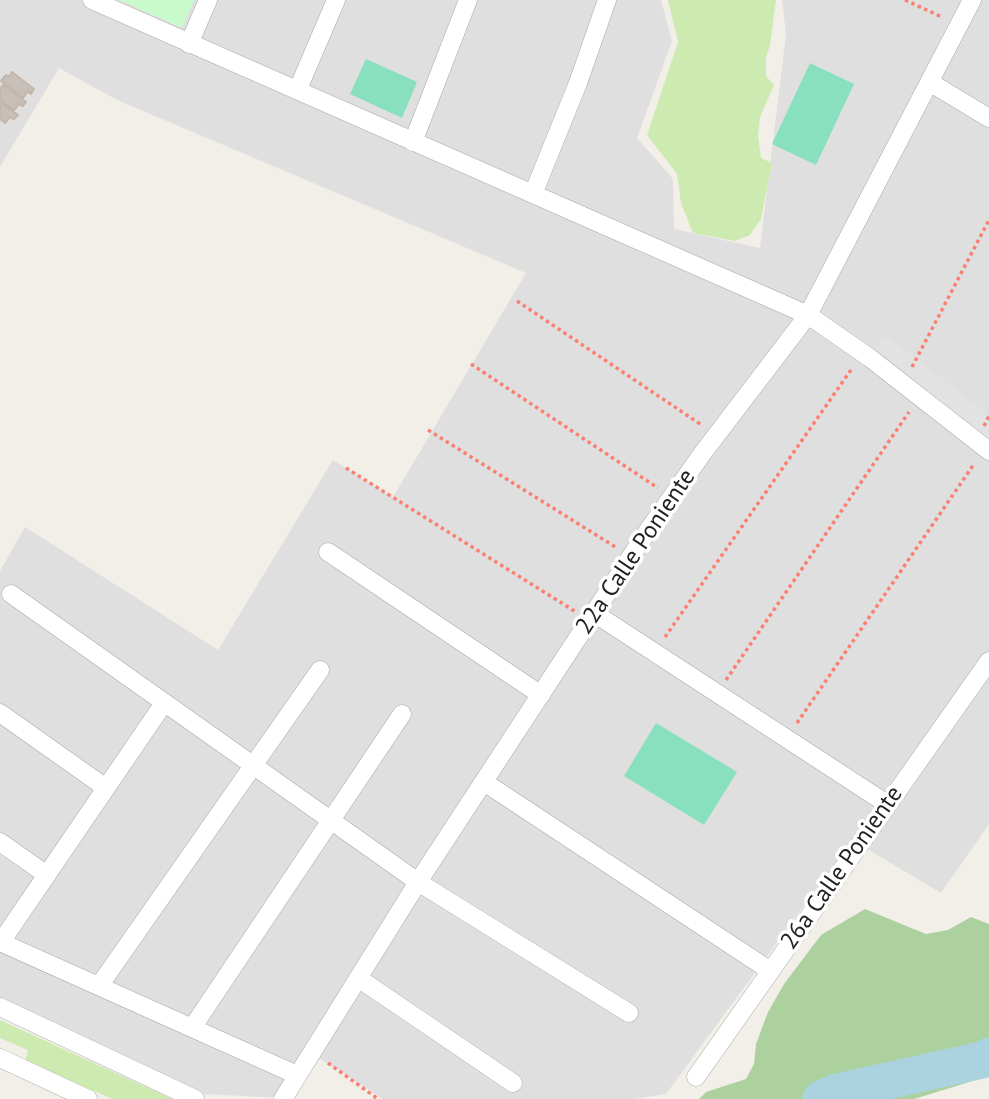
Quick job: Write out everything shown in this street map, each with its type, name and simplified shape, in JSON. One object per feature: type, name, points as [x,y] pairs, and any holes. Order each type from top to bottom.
[{"type":"street","points":[[92,0],[808,316],[920,396],[987,449]]},
{"type":"street","points":[[189,44],[208,0]]},
{"type":"street","points":[[298,89],[336,0]]},
{"type":"street","points":[[413,142],[468,0]]},
{"type":"street","points":[[533,194],[578,83],[607,0]]},
{"type":"street","name":"22a Calle Poniente","points":[[283,1099],[418,882],[631,556],[716,435],[808,316],[972,0]]},
{"type":"street","points":[[931,83],[989,118]]},
{"type":"street","points":[[328,552],[541,695]]},
{"type":"street","points":[[11,594],[418,882],[629,1013]]},
{"type":"street","points":[[592,617],[654,653],[887,804]]},
{"type":"street","name":"26a Calle Poniente","points":[[696,1077],[989,661]]},
{"type":"street","points":[[99,986],[320,670]]},
{"type":"street","points":[[164,703],[1,942],[297,1075]]},
{"type":"street","points":[[0,713],[106,788]]},
{"type":"street","points":[[192,1028],[402,714]]},
{"type":"street","points":[[484,782],[769,970]]},
{"type":"street","points":[[0,842],[47,875]]},
{"type":"street","points":[[358,978],[513,1083]]},
{"type":"street","points":[[0,1007],[195,1099]]},
{"type":"street","points":[[0,1058],[88,1099]]},
{"type":"path","points":[[905,0],[960,25]]},
{"type":"path","points":[[903,384],[989,220]]},
{"type":"path","points":[[517,301],[716,435]]},
{"type":"path","points":[[654,653],[862,353]]},
{"type":"path","points":[[471,364],[671,497]]},
{"type":"path","points":[[717,693],[920,396]]},
{"type":"path","points":[[428,430],[631,556]]},
{"type":"path","points":[[786,739],[987,449]]},
{"type":"path","points":[[346,468],[592,617]]},
{"type":"path","points":[[311,1052],[378,1099]]},
{"type":"shaded area","points":[[0,0],[661,0],[672,41],[637,138],[673,179],[674,229],[760,248],[786,34],[782,0],[989,0],[989,824],[941,893],[852,840],[666,1094],[634,1099],[383,1099],[311,1053],[284,1098],[182,1093],[0,1007],[0,571],[25,527],[218,650],[333,460],[393,497],[526,273],[117,100],[59,68],[0,167]]},
{"type":"shaded area","points":[[884,336],[989,415],[989,451],[870,358]]},
{"type":"green space","points":[[119,0],[194,0],[182,28]]},
{"type":"green space","points":[[668,0],[776,0],[766,57],[766,76],[774,85],[760,117],[758,135],[761,158],[772,163],[761,219],[750,235],[735,241],[693,233],[681,203],[677,174],[647,135],[678,42]]},
{"type":"green space","points":[[366,59],[417,82],[402,118],[350,94]]},
{"type":"green space","points":[[810,63],[854,84],[816,165],[772,144]]},
{"type":"green space","points":[[656,723],[737,772],[704,825],[624,776]]},
{"type":"green space","points":[[865,909],[926,934],[948,930],[971,917],[989,924],[989,1076],[914,1099],[699,1099],[706,1092],[746,1079],[754,1064],[756,1044],[768,1012],[784,984],[821,935]]},
{"type":"green space","points":[[0,1020],[172,1099],[113,1099],[25,1062],[28,1050],[0,1038]]},
{"type":"building","points":[[12,72],[34,89],[31,94],[28,91],[23,98],[1,81]]},
{"type":"building","points":[[3,85],[26,102],[23,106],[19,104],[14,110],[0,100],[0,89]]},
{"type":"building","points":[[0,102],[18,115],[14,119],[10,117],[5,123],[0,119]]},
{"type":"waterway","points":[[821,1099],[837,1092],[982,1060],[989,1056]]}]
